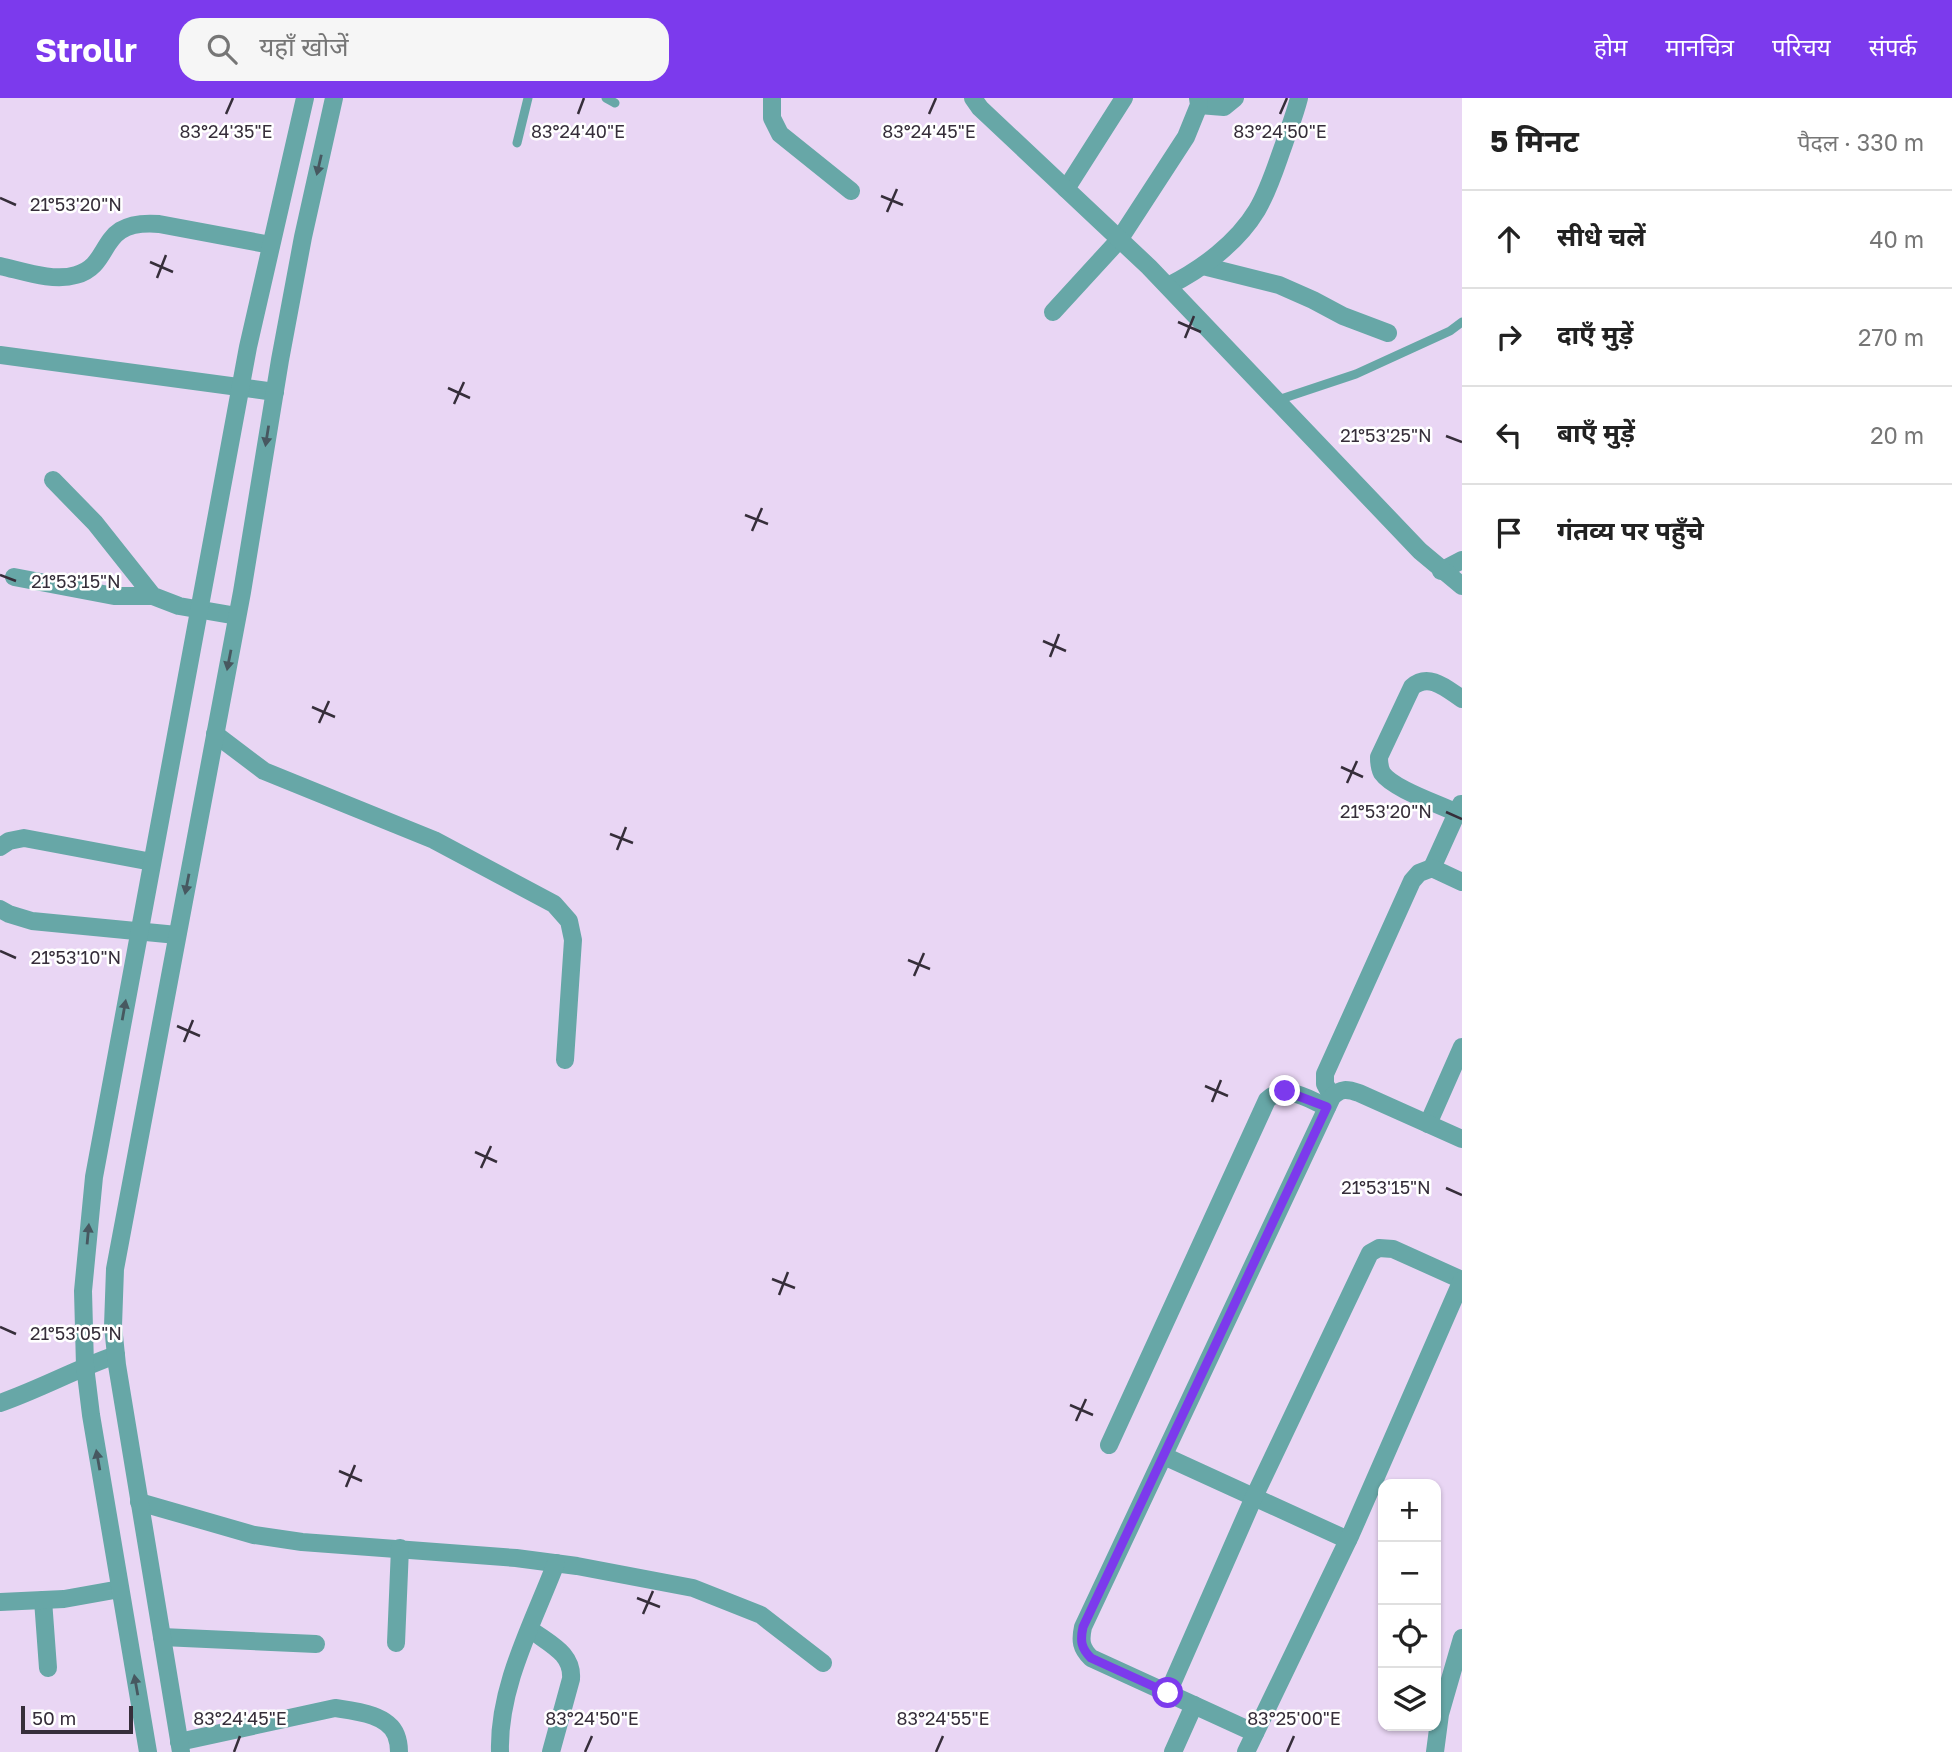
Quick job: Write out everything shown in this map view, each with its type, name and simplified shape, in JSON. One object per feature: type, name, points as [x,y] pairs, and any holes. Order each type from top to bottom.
[{"type":"street","points":[[148,1752],[93,1429],[85,1366],[83,1291],[94,1177],[152,862],[241,386],[305,98]]},
{"type":"street","points":[[334,98],[303,237],[237,616],[115,1269],[113,1326],[180,1747],[335,1708],[360,1712],[384,1721],[396,1733],[400,1752]]},
{"type":"street","points":[[772,98],[772,118],[780,134],[851,191]]},
{"type":"street","points":[[973,98],[980,108],[1168,286],[1420,551],[1462,586]]},
{"type":"street","points":[[1053,312],[1119,240],[1186,136],[1198,102],[1224,107],[1235,98]]},
{"type":"street","points":[[1168,286],[1203,266],[1245,226],[1257,209],[1273,174],[1299,98]]},
{"type":"street","points":[[1066,188],[1122,99]]},
{"type":"street","points":[[0,266],[53,277],[80,274],[92,266],[113,236],[125,226],[141,222],[271,245]]},
{"type":"street","points":[[1203,266],[1279,285],[1343,316],[1388,333]]},
{"type":"street","points":[[0,355],[275,392]]},
{"type":"street","points":[[52,480],[95,523],[153,596]]},
{"type":"street","points":[[1441,571],[1462,560]]},
{"type":"street","points":[[14,577],[114,596],[153,596],[178,606],[237,616]]},
{"type":"street","points":[[1329,1102],[1325,1074],[1332,1056],[1412,881],[1419,873],[1432,868],[1460,808],[1400,786],[1384,776],[1379,766],[1379,757],[1412,687],[1417,683],[1423,680],[1439,684],[1462,699]]},
{"type":"street","points":[[215,734],[264,771],[434,840],[554,904],[569,920],[573,940],[565,1060]]},
{"type":"street","points":[[0,847],[9,841],[24,838],[152,862]]},
{"type":"street","points":[[1432,868],[1462,882]]},
{"type":"street","points":[[0,909],[9,915],[32,921],[177,935]]},
{"type":"street","points":[[1428,1124],[1462,1047]]},
{"type":"street","points":[[1255,1733],[1091,1658],[1083,1651],[1083,1627],[1329,1102],[1338,1091],[1346,1089],[1462,1139]]},
{"type":"street","points":[[1109,1445],[1267,1100],[1274,1093],[1285,1091],[1329,1102]]},
{"type":"street","points":[[1168,1693],[1254,1497],[1370,1253],[1379,1248],[1393,1249],[1462,1280],[1348,1540],[1246,1752]]},
{"type":"street","points":[[0,1403],[116,1355]]},
{"type":"street","points":[[1164,1456],[1348,1540]]},
{"type":"street","points":[[139,1502],[254,1535],[302,1542],[556,1563],[692,1588],[761,1615],[823,1663]]},
{"type":"street","points":[[396,1643],[400,1548]]},
{"type":"street","points":[[500,1752],[499,1732],[503,1709],[515,1667],[556,1563]]},
{"type":"street","points":[[0,1602],[64,1599],[120,1589]]},
{"type":"street","points":[[43,1600],[48,1668]]},
{"type":"street","points":[[530,1629],[566,1656],[572,1667],[551,1752]]},
{"type":"street","points":[[162,1637],[316,1644]]},
{"type":"street","points":[[1435,1752],[1440,1714],[1462,1638]]},
{"type":"street","points":[[1173,1752],[1194,1705]]},
{"type":"lane","points":[[517,143],[528,98]]},
{"type":"lane","points":[[1278,400],[1356,374],[1450,331],[1462,322]]},
{"type":"route","points":[[1168,1693],[1091,1658],[1083,1651],[1083,1627],[1327,1107],[1285,1091]]}]
